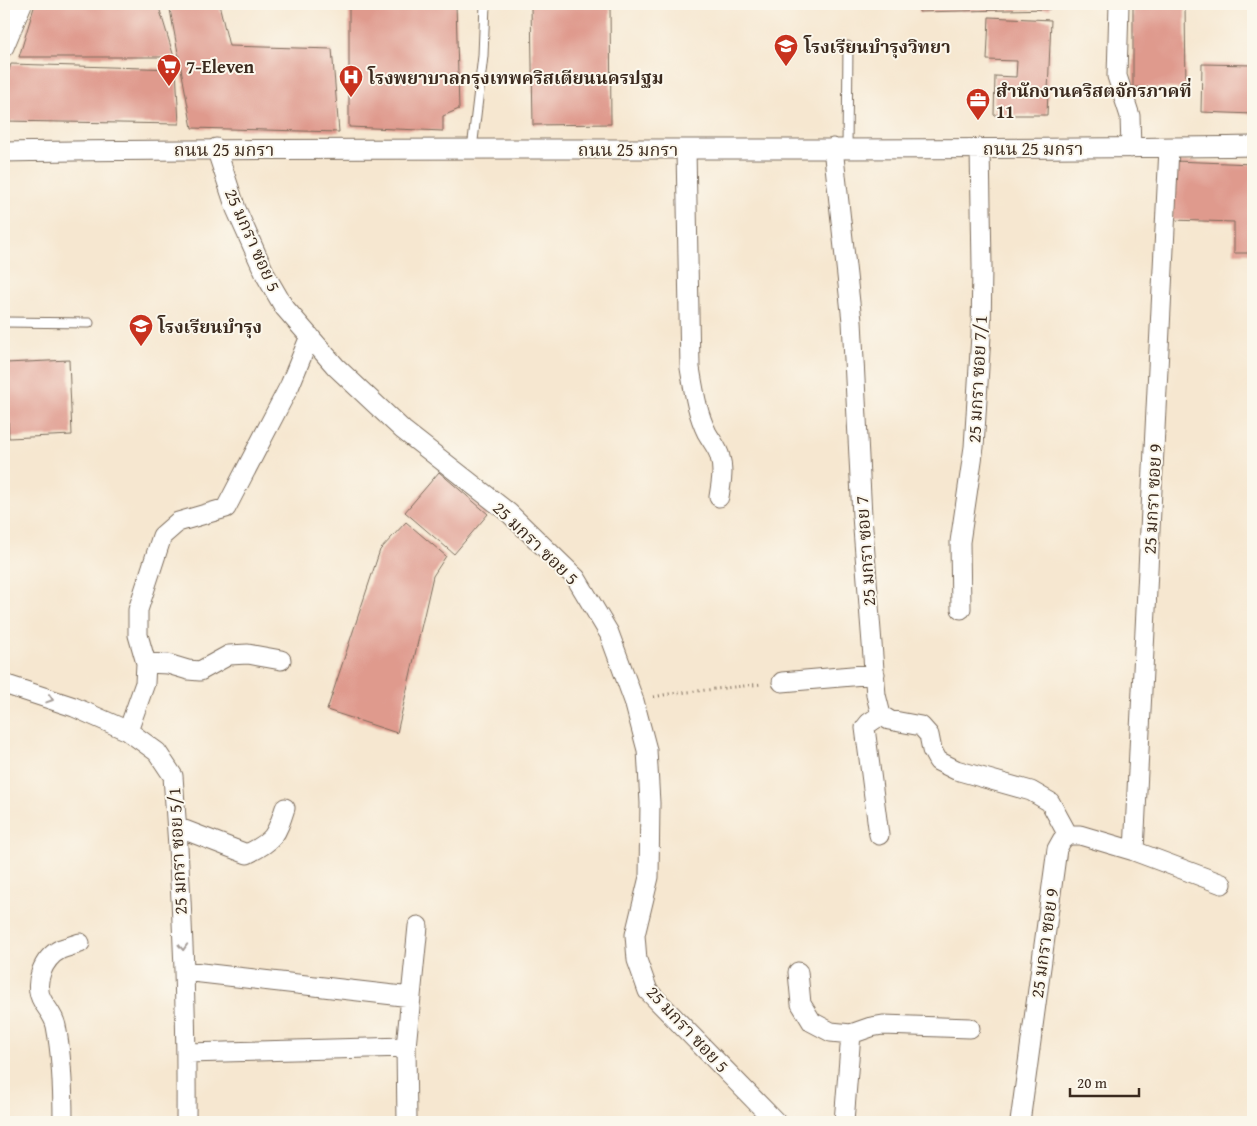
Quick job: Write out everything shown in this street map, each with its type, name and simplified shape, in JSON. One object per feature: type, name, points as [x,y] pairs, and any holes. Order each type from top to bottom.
[{"type":"street","points":[[4,47],[22,4]]},
{"type":"street","points":[[1119,4],[1117,76],[1130,116],[1131,148]]},
{"type":"street","name":"ถนน 25 มกรา","points":[[4,152],[216,148],[686,149],[1169,148],[1253,146]]},
{"type":"street","name":"25 มกรา ซอย 5","points":[[216,148],[236,209],[266,276],[284,306],[336,367],[403,430],[509,513],[576,578],[609,633],[634,701],[647,750],[650,804],[649,877],[635,935],[637,960],[648,992],[776,1122]]},
{"type":"street","name":"25 มกรา ซอย 7","points":[[840,148],[852,321],[862,516],[876,696],[881,715]]},
{"type":"street","name":"25 มกรา ซอย 7/1","points":[[961,609],[960,542],[974,446],[981,335],[980,148]]},
{"type":"street","name":"25 มกรา ซอย 9","points":[[1134,851],[1169,148]]},
{"type":"street","points":[[686,149],[690,368],[699,414],[721,459],[722,472],[719,497]]},
{"type":"street","points":[[128,731],[145,683],[146,663],[138,635],[138,610],[162,536],[178,522],[226,508],[290,385],[310,336]]},
{"type":"street","points":[[146,663],[168,664],[188,670],[200,671],[229,656],[248,654],[281,660]]},
{"type":"street","points":[[782,682],[875,674]]},
{"type":"street","name":"25 มกรา ซอย 5/1","points":[[4,684],[74,707],[128,731],[157,752],[173,776],[184,971],[187,1053],[186,1122]]},
{"type":"street","points":[[879,835],[865,728],[881,715],[889,720],[921,726],[929,735],[932,750],[938,761],[956,770],[1031,791],[1050,802],[1068,835],[1080,835],[1134,851],[1222,884]]},
{"type":"street","points":[[177,828],[247,854],[266,845],[278,830],[285,808]]},
{"type":"street","name":"25 มกรา ซอย 9","points":[[1020,1122],[1057,849],[1062,840],[1068,835]]},
{"type":"street","points":[[407,1122],[406,1047],[418,926]]},
{"type":"street","points":[[63,1122],[63,1080],[55,1023],[43,1002],[38,984],[45,963],[60,950],[80,943]]},
{"type":"street","points":[[184,971],[411,997]]},
{"type":"street","points":[[798,972],[801,1004],[812,1022],[831,1032],[851,1034],[870,1027],[883,1025],[970,1028]]},
{"type":"street","points":[[844,1122],[851,1034]]},
{"type":"street","points":[[187,1053],[406,1047]]},
{"type":"lane","points":[[472,149],[483,56],[484,4]]},
{"type":"lane","points":[[840,148],[848,46]]},
{"type":"lane","points":[[4,322],[89,323]]},
{"type":"path","points":[[634,701],[669,694],[782,682]]},
{"type":"building","points":[[35,4],[158,4],[174,57],[19,57]]},
{"type":"building","points":[[169,4],[219,4],[229,46],[332,49],[339,132],[192,128]]},
{"type":"building","points":[[349,4],[456,4],[459,109],[443,116],[443,131],[349,127]]},
{"type":"building","points":[[919,4],[1050,4],[1050,9],[919,12]]},
{"type":"building","points":[[1133,4],[1185,4],[1186,89],[1133,87]]},
{"type":"building","points":[[531,5],[610,5],[611,124],[533,125]]},
{"type":"building","points":[[989,17],[1051,20],[1047,115],[994,115],[995,76],[1016,77],[1017,61],[987,60]]},
{"type":"building","points":[[11,64],[176,69],[179,124],[4,121],[4,85]]},
{"type":"building","points":[[1202,64],[1253,65],[1253,114],[1201,112]]},
{"type":"building","points":[[1174,161],[1253,164],[1253,253],[1234,253],[1234,222],[1172,220]]},
{"type":"building","points":[[69,360],[72,435],[9,438],[6,363]]},
{"type":"building","points":[[439,472],[488,514],[454,554],[405,512]]},
{"type":"building","points":[[406,522],[446,556],[433,576],[397,733],[327,710],[380,550]]},
{"type":"place","name":"โรงเรียนบำรุงวิทยา","points":[[786,67]]},
{"type":"place","name":"7-Eleven","points":[[169,87]]},
{"type":"place","name":"โรงพยาบาลกรุงเทพคริสเตียนนครปฐม","points":[[351,98]]},
{"type":"place","name":"สำนักงานคริสตจักรภาคที่ 11","points":[[978,121]]},
{"type":"place","name":"โรงเรียนบำรุง","points":[[141,347]]}]
